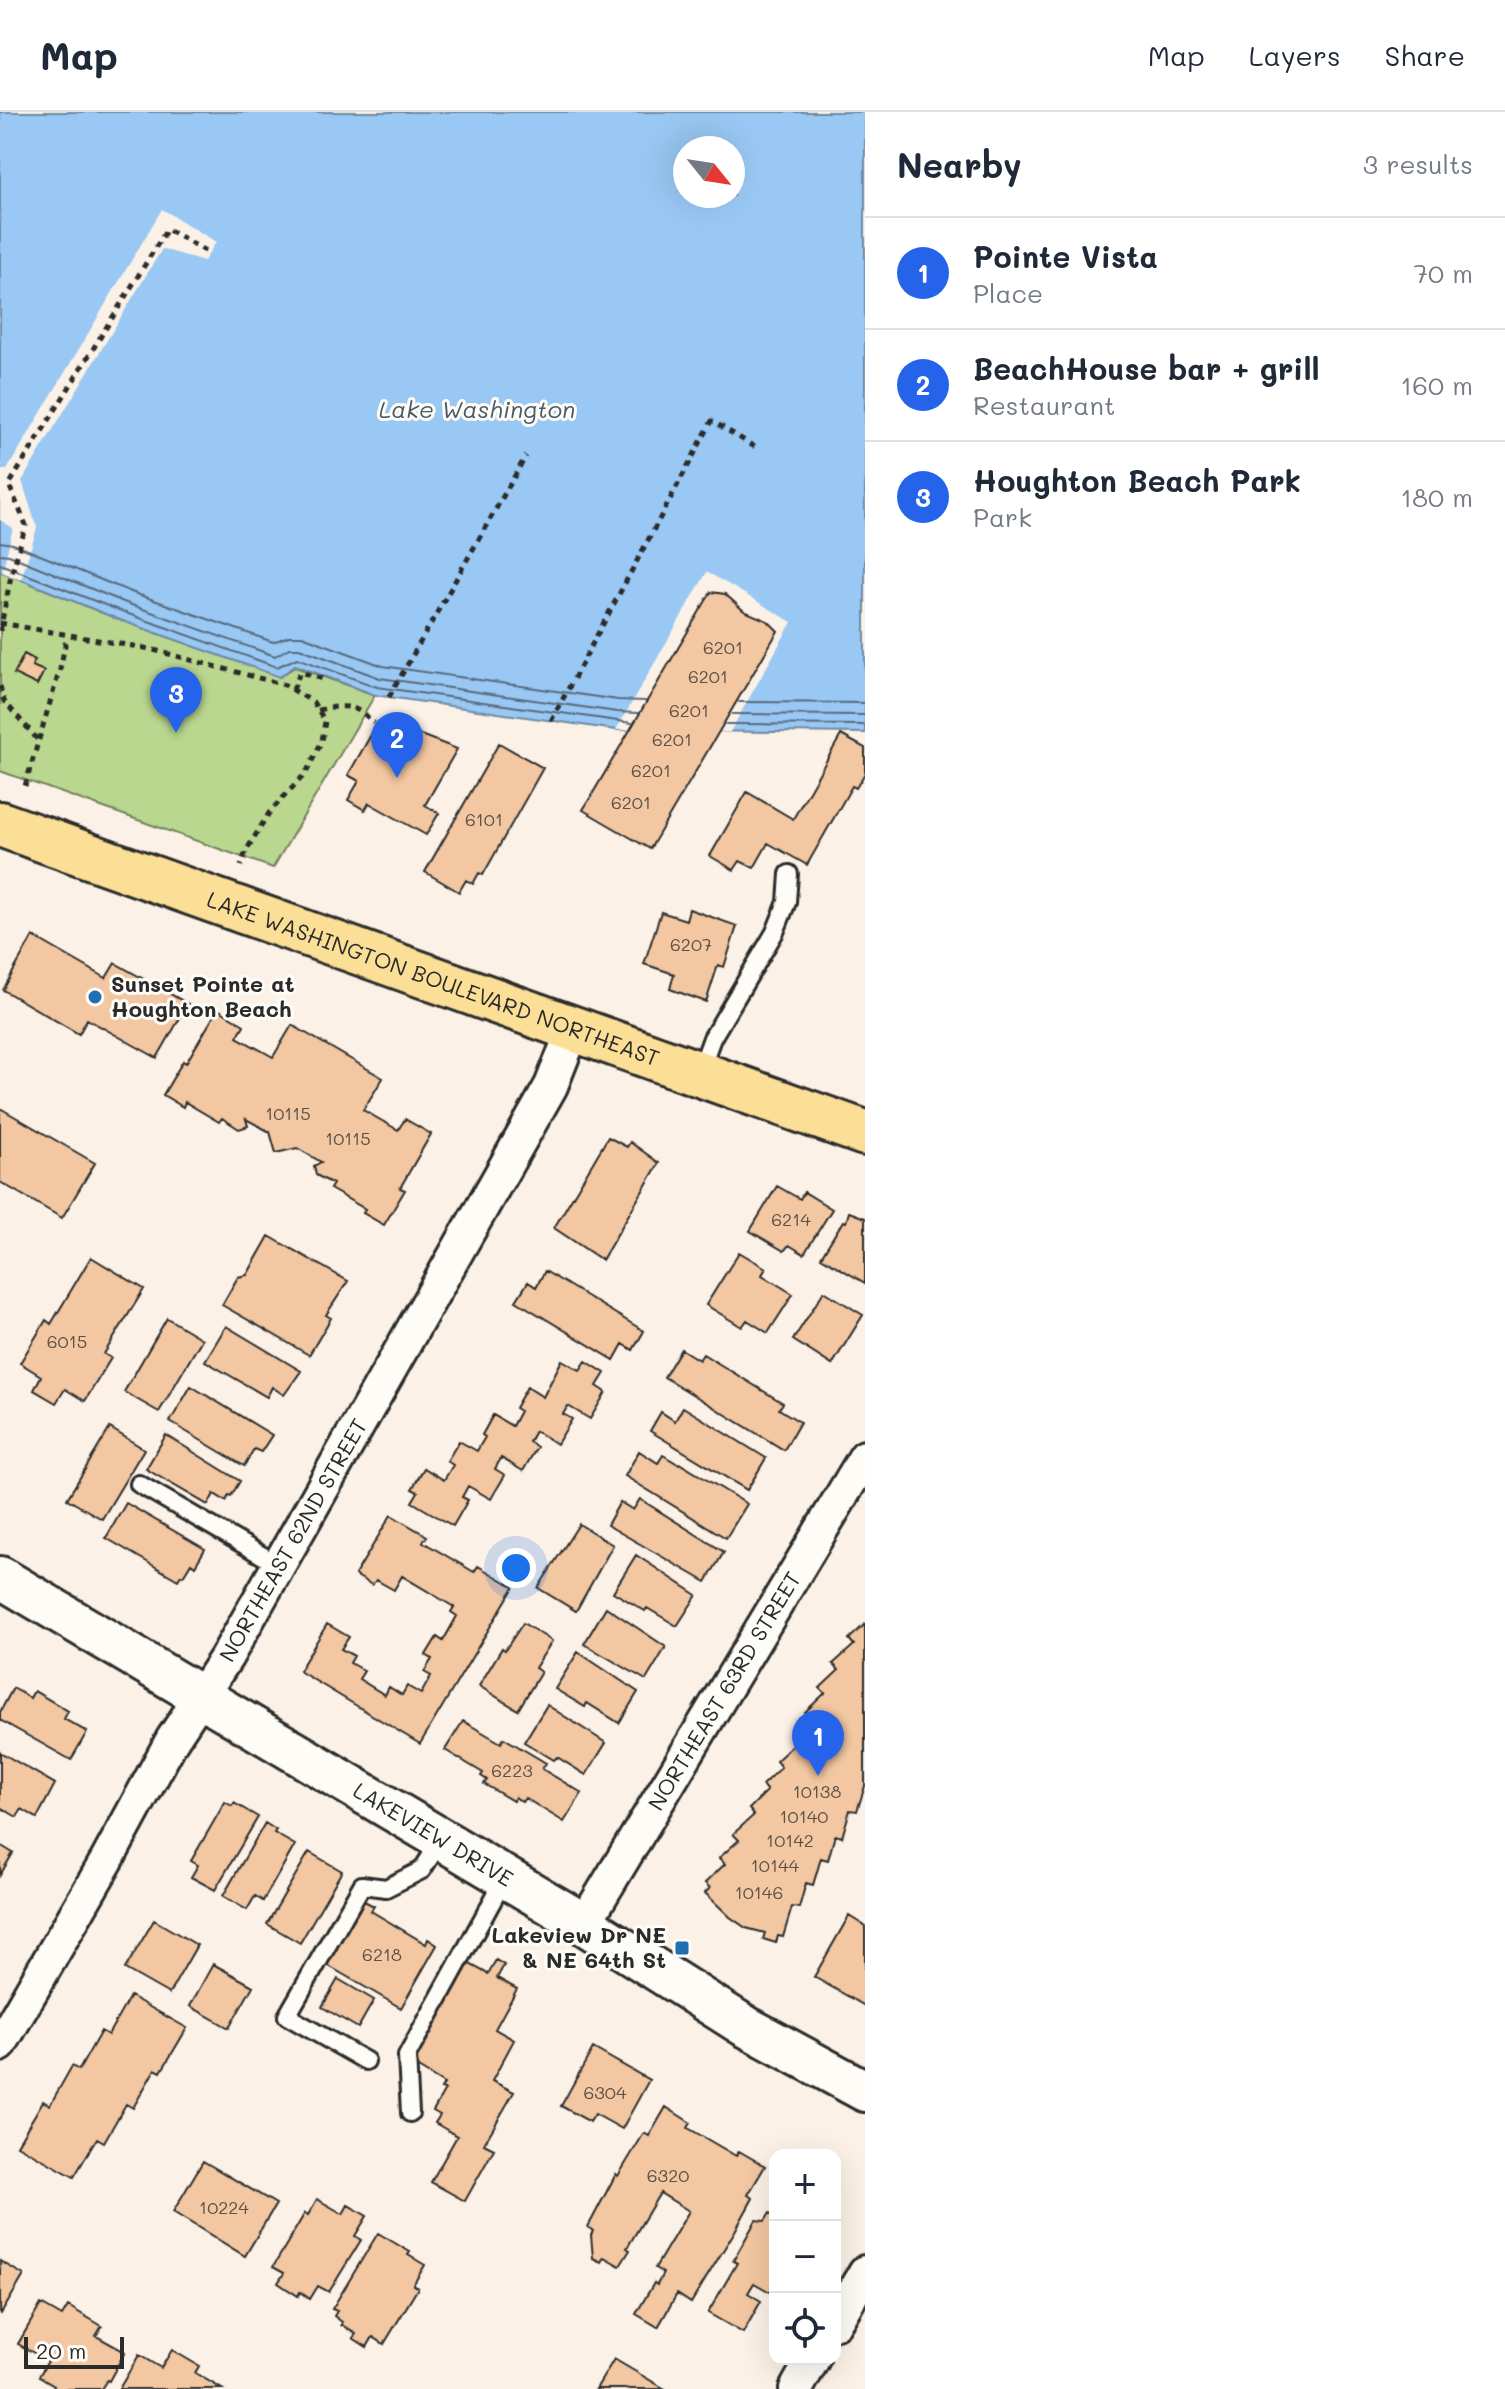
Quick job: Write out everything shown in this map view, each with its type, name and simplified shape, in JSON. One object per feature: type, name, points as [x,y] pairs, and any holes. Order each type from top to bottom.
[{"type":"main road","name":"LAKE WASHINGTON BOULEVARD NORTHEAST","points":[[1,830],[865,1133]]},
{"type":"street","name":"NORTHEAST 62ND STREET","points":[[0,2045],[172,1740],[226,1658],[551,1086],[573,1030]]},
{"type":"street","name":"NORTHEAST 63RD STREET","points":[[584,1924],[865,1457]]},
{"type":"street","name":"LAKEVIEW DRIVE","points":[[0,1577],[584,1924],[745,2026],[865,2091]]},
{"type":"street","points":[[841,2313],[865,2272]]},
{"type":"street","points":[[796,2389],[810,2365]]},
{"type":"lane","points":[[699,1074],[712,1038],[775,932],[787,902],[789,874]]},
{"type":"lane","points":[[139,1484],[277,1564]]},
{"type":"lane","points":[[366,2061],[287,2016],[362,1885],[386,1888],[422,1870],[441,1840]]},
{"type":"lane","points":[[410,2113],[407,2056],[505,1878]]},
{"type":"path","points":[[209,253],[167,229],[9,485],[26,525],[1,626],[150,649],[285,685],[313,702],[325,721],[322,741],[306,773],[269,813],[246,851],[241,866]]},
{"type":"path","points":[[551,721],[712,421],[755,447]]},
{"type":"path","points":[[389,697],[526,456]]},
{"type":"path","points":[[25,786],[67,636]]},
{"type":"path","points":[[293,690],[300,672],[326,680]]},
{"type":"path","points":[[0,686],[4,701],[38,741]]},
{"type":"path","points":[[318,710],[338,706],[360,709],[374,723]]},
{"type":"green space","points":[[0,571],[120,620],[280,676],[295,667],[375,695],[273,868],[0,771]]},
{"type":"water","name":"Lake Washington","points":[[0,112],[865,112],[865,733],[616,730],[375,695],[295,665],[280,677],[120,620],[0,571]]},
{"type":"pier","points":[[162,209],[216,242],[204,261],[162,249],[22,481],[37,528],[21,580],[2,572],[13,528],[0,520],[0,470],[7,470]]},
{"type":"pier","points":[[707,572],[792,622],[730,732],[616,730]]},
{"type":"building","points":[[711,592],[725,594],[744,611],[768,621],[778,631],[650,849],[583,810]]},
{"type":"building","points":[[24,654],[35,660],[32,666],[44,671],[37,685],[14,674]]},
{"type":"building","points":[[387,722],[457,749],[425,805],[439,813],[426,835],[369,803],[365,810],[348,800],[359,781],[348,775],[372,733],[378,736]]},
{"type":"building","points":[[841,735],[865,748],[865,773],[856,788],[852,786],[807,865],[768,843],[754,868],[740,861],[734,870],[710,856],[747,792],[793,819]]},
{"type":"building","points":[[499,743],[543,768],[483,875],[479,873],[473,884],[466,880],[459,892],[425,872]]},
{"type":"building","points":[[689,909],[737,926],[724,967],[718,965],[706,1002],[670,989],[674,974],[644,964],[661,912],[686,920]]},
{"type":"building","name":"Sunset Pointe at Houghton Beach","points":[[33,936],[106,978],[115,963],[188,1004],[157,1058],[87,1019],[79,1034],[3,990]]},
{"type":"building","points":[[218,1009],[244,1025],[237,1037],[273,1057],[292,1025],[383,1078],[363,1110],[398,1130],[405,1119],[431,1134],[400,1188],[405,1190],[384,1225],[363,1213],[365,1209],[330,1189],[333,1184],[316,1175],[314,1166],[321,1162],[297,1148],[276,1153],[270,1132],[246,1119],[248,1126],[239,1129],[222,1118],[219,1122],[185,1102],[183,1107],[163,1095]]},
{"type":"building","points":[[0,1108],[95,1163],[62,1218],[0,1182]]},
{"type":"building","points":[[608,1137],[627,1147],[630,1142],[659,1163],[602,1260],[554,1228]]},
{"type":"building","points":[[777,1186],[800,1199],[804,1192],[832,1209],[804,1254],[789,1245],[784,1251],[750,1231]]},
{"type":"building","points":[[849,1212],[865,1218],[865,1283],[821,1257],[843,1221],[846,1222]]},
{"type":"building","points":[[269,1236],[348,1281],[326,1315],[331,1318],[309,1355],[222,1305],[238,1277],[247,1275]]},
{"type":"building","points":[[739,1252],[766,1268],[762,1275],[793,1294],[768,1333],[747,1320],[742,1327],[706,1305]]},
{"type":"building","points":[[91,1257],[144,1289],[104,1354],[111,1358],[85,1401],[65,1389],[56,1403],[34,1390],[41,1376],[20,1363],[46,1320],[51,1324]]},
{"type":"building","points":[[545,1271],[644,1331],[633,1350],[623,1344],[614,1360],[516,1301],[528,1282],[536,1287]]},
{"type":"building","points":[[824,1291],[863,1315],[832,1365],[793,1340]]},
{"type":"building","points":[[167,1318],[202,1339],[159,1412],[124,1392]]},
{"type":"building","points":[[226,1326],[301,1371],[284,1395],[272,1387],[267,1397],[205,1361]]},
{"type":"building","points":[[681,1349],[699,1360],[703,1354],[783,1403],[779,1409],[800,1422],[784,1450],[664,1377]]},
{"type":"building","points":[[562,1360],[580,1370],[586,1361],[605,1373],[597,1386],[606,1392],[590,1419],[568,1406],[563,1414],[572,1419],[557,1444],[535,1431],[529,1442],[537,1447],[523,1471],[501,1458],[495,1469],[505,1475],[491,1499],[468,1486],[462,1497],[468,1500],[453,1526],[412,1502],[418,1492],[412,1489],[424,1468],[444,1480],[453,1465],[447,1461],[459,1441],[477,1451],[493,1415],[512,1426],[520,1411],[515,1408],[527,1387],[543,1397]]},
{"type":"building","points":[[191,1386],[272,1435],[261,1452],[254,1449],[244,1466],[170,1422]]},
{"type":"building","points":[[683,1407],[766,1458],[747,1490],[650,1431],[661,1412],[675,1421]]},
{"type":"building","points":[[110,1428],[144,1449],[102,1519],[67,1499]]},
{"type":"building","points":[[166,1435],[240,1481],[226,1501],[214,1494],[208,1505],[146,1469]]},
{"type":"building","points":[[639,1451],[658,1463],[663,1455],[747,1504],[726,1538],[625,1476]]},
{"type":"building","points":[[640,1499],[724,1552],[706,1582],[607,1525],[620,1502],[633,1510]]},
{"type":"building","points":[[126,1503],[205,1549],[195,1566],[191,1563],[178,1580],[106,1538]]},
{"type":"building","points":[[391,1515],[427,1536],[423,1542],[474,1572],[478,1566],[514,1587],[420,1744],[299,1671],[327,1624],[349,1637],[341,1649],[354,1656],[350,1663],[364,1671],[359,1679],[385,1695],[389,1687],[402,1695],[407,1686],[421,1694],[431,1676],[424,1672],[432,1659],[426,1655],[437,1637],[443,1641],[457,1616],[451,1612],[454,1607],[402,1576],[394,1590],[376,1580],[372,1585],[355,1575]]},
{"type":"building","points":[[579,1524],[613,1545],[576,1611],[538,1588]]},
{"type":"building","points":[[636,1555],[697,1595],[677,1626],[613,1592]]},
{"type":"building","points":[[606,1607],[666,1647],[646,1680],[584,1644]]},
{"type":"building","points":[[523,1623],[552,1641],[535,1668],[541,1672],[518,1710],[479,1686],[502,1648],[505,1650]]},
{"type":"building","points":[[865,1624],[865,1786],[857,1811],[850,1810],[842,1837],[835,1835],[828,1860],[821,1858],[813,1885],[806,1883],[799,1908],[792,1907],[783,1937],[778,1936],[776,1943],[763,1939],[765,1933],[746,1928],[730,1917],[705,1893],[710,1888],[705,1883],[725,1864],[719,1858],[739,1840],[733,1834],[754,1815],[749,1809],[767,1791],[762,1785],[781,1767],[776,1761],[796,1742],[791,1737],[810,1718],[805,1712],[825,1693],[820,1688],[839,1670],[833,1664],[854,1645],[849,1639]]},
{"type":"building","points":[[578,1652],[638,1692],[619,1723],[587,1703],[585,1707],[555,1689]]},
{"type":"building","points":[[13,1688],[30,1698],[34,1691],[68,1711],[64,1719],[87,1732],[71,1760],[0,1720],[0,1712]]},
{"type":"building","points":[[547,1705],[606,1743],[586,1775],[524,1742]]},
{"type":"building","points":[[463,1721],[501,1743],[504,1738],[546,1763],[542,1769],[582,1793],[564,1822],[525,1798],[522,1802],[515,1797],[513,1801],[484,1784],[487,1780],[481,1776],[483,1773],[445,1750]]},
{"type":"building","points":[[0,1752],[55,1784],[37,1818],[22,1809],[17,1817],[0,1807]]},
{"type":"building","points":[[225,1802],[232,1806],[234,1803],[258,1817],[215,1890],[191,1877],[198,1865],[191,1861]]},
{"type":"building","points":[[265,1823],[276,1830],[274,1833],[295,1845],[263,1901],[255,1896],[247,1910],[223,1896]]},
{"type":"building","points":[[0,1845],[13,1853],[0,1875]]},
{"type":"building","points":[[309,1852],[342,1871],[300,1943],[267,1924]]},
{"type":"building","points":[[364,1901],[374,1906],[371,1911],[426,1944],[428,1939],[437,1945],[401,2008],[327,1965]]},
{"type":"building","points":[[849,1916],[865,1926],[865,2006],[814,1977]]},
{"type":"building","points":[[154,1920],[197,1945],[169,1994],[125,1969]]},
{"type":"building","points":[[496,1960],[504,1965],[497,1978],[517,1989],[495,2029],[514,2040],[492,2081],[514,2092],[484,2144],[494,2149],[465,2201],[431,2182],[457,2136],[435,2123],[440,2115],[433,2111],[445,2090],[441,2089],[444,2084],[410,2063],[466,1962],[488,1974]]},
{"type":"building","points":[[213,1964],[253,1986],[229,2028],[190,2006]]},
{"type":"building","points":[[338,1979],[374,2000],[358,2028],[322,2007]]},
{"type":"building","points":[[130,1996],[187,2028],[161,2072],[155,2069],[133,2108],[126,2104],[104,2142],[97,2138],[74,2177],[17,2145],[43,2101],[50,2105],[72,2066],[79,2070],[101,2031],[108,2035]]},
{"type":"building","points":[[593,2048],[649,2080],[622,2129],[595,2114],[590,2122],[561,2106]]},
{"type":"building","points":[[666,2107],[691,2123],[688,2128],[736,2156],[739,2151],[765,2166],[748,2195],[753,2198],[691,2303],[677,2294],[658,2327],[636,2314],[654,2283],[657,2285],[663,2273],[655,2268],[689,2211],[660,2193],[627,2248],[630,2250],[620,2266],[604,2257],[601,2262],[593,2258],[593,2231],[588,2227],[616,2174],[618,2176],[644,2133],[649,2136]]},
{"type":"building","points":[[203,2161],[276,2204],[245,2256],[173,2212]]},
{"type":"building","points":[[317,2199],[343,2214],[348,2205],[367,2216],[355,2236],[361,2240],[329,2292],[318,2286],[310,2299],[300,2292],[298,2296],[278,2283],[284,2273],[273,2267],[305,2213],[308,2215]]},
{"type":"building","points":[[769,2215],[769,2291],[754,2283],[748,2293],[761,2301],[743,2333],[708,2313],[737,2263],[733,2261],[756,2220],[765,2221]]},
{"type":"building","points":[[378,2233],[425,2265],[413,2285],[418,2288],[384,2344],[373,2337],[367,2347],[353,2338],[356,2334],[341,2325],[342,2322],[334,2316],[337,2311],[332,2309]]},
{"type":"building","points":[[0,2261],[24,2275],[1,2314],[0,2313]]},
{"type":"building","points":[[41,2304],[62,2316],[68,2306],[102,2326],[96,2336],[125,2352],[101,2389],[52,2389],[54,2385],[39,2376],[48,2361],[18,2344]]},
{"type":"building","points":[[172,2350],[199,2366],[195,2373],[222,2389],[119,2389],[139,2355],[161,2368]]},
{"type":"building","points":[[614,2359],[665,2389],[596,2389]]},
{"type":"place","name":"Houghton Beach Park","points":[[176,733]]},
{"type":"place","name":"BeachHouse bar + grill","points":[[397,778]]},
{"type":"place","name":"Sunset Pointe at Houghton Beach","points":[[95,997]]},
{"type":"place","name":"Pointe Vista","points":[[818,1776]]},
{"type":"place","name":"Lakeview Dr NE & NE 64th St","points":[[682,1948]]}]
